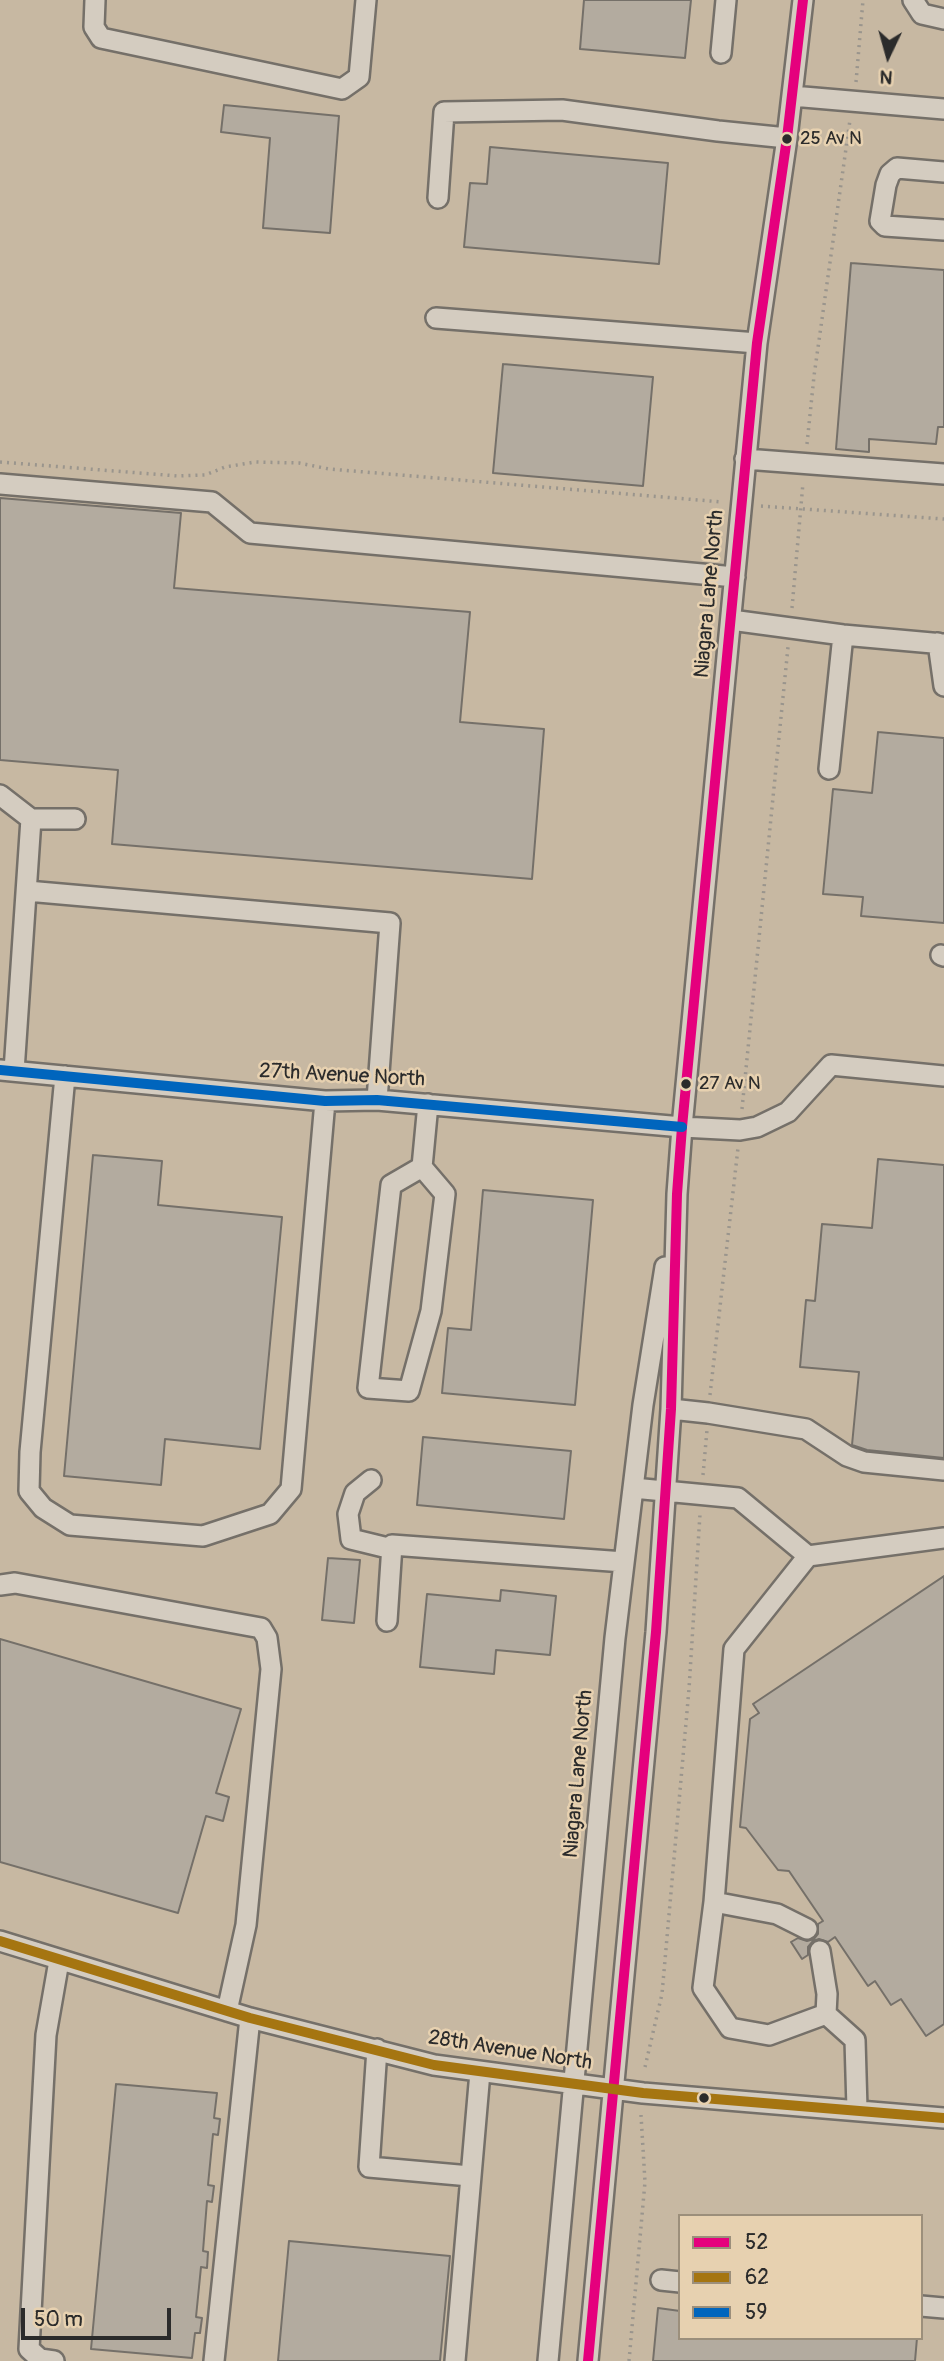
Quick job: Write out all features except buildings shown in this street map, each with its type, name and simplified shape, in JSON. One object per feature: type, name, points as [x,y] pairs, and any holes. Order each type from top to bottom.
[{"type":"street","points":[[95,0],[94,27],[101,38],[342,89],[359,77],[366,0]]},
{"type":"street","points":[[720,54],[726,0]]},
{"type":"street","name":"Niagara Lane North","points":[[588,2361],[655,1646],[671,1409],[677,1194],[682,1127],[757,343],[787,138],[803,0]]},
{"type":"street","points":[[913,0],[922,15],[944,19]]},
{"type":"street","points":[[792,96],[944,109]]},
{"type":"street","points":[[438,198],[444,112],[562,110],[787,138]]},
{"type":"street","points":[[944,172],[897,168],[890,174],[886,185],[880,221],[885,226],[944,230]]},
{"type":"street","points":[[436,318],[757,343]]},
{"type":"street","points":[[745,459],[944,474]]},
{"type":"street","points":[[0,484],[212,502],[250,533],[735,577]]},
{"type":"street","points":[[731,620],[843,635],[941,644],[944,686]]},
{"type":"street","points":[[829,769],[843,635]]},
{"type":"street","points":[[0,795],[30,818],[75,819]]},
{"type":"street","points":[[7,1070],[27,891],[30,818]]},
{"type":"street","points":[[27,891],[390,923],[377,1100]]},
{"type":"street","points":[[740,1130],[757,1127],[788,1112],[831,1065],[944,1076]]},
{"type":"street","name":"27th Avenue North","points":[[7,1070],[325,1101],[377,1100],[740,1130]]},
{"type":"street","points":[[65,1076],[30,1452],[29,1491],[43,1508],[70,1525],[203,1536],[270,1514],[291,1489],[325,1101]]},
{"type":"street","points":[[422,1167],[391,1185],[368,1388],[410,1391],[431,1311],[445,1194],[422,1167],[428,1104]]},
{"type":"street","name":"Niagara Lane North","points":[[548,2361],[615,1638],[643,1405],[677,1194]]},
{"type":"street","points":[[671,1409],[806,1429],[847,1456],[864,1462],[944,1470]]},
{"type":"street","points":[[371,1480],[355,1493],[348,1514],[351,1539],[392,1549]]},
{"type":"street","points":[[633,1488],[738,1498],[808,1556]]},
{"type":"street","points":[[825,2014],[769,2035],[730,2028],[703,1988],[714,1902],[734,1649],[808,1556],[944,1538]]},
{"type":"street","points":[[387,1621],[392,1545],[624,1562]]},
{"type":"street","points":[[0,1585],[15,1583],[261,1628],[267,1638],[271,1670],[246,1925],[227,2011]]},
{"type":"street","points":[[714,1902],[777,1914],[807,1929]]},
{"type":"street","name":"28th Avenue North","points":[[0,1941],[250,2018],[434,2066],[612,2089],[944,2118]]},
{"type":"street","points":[[820,1951],[827,1994],[825,2014]]},
{"type":"street","points":[[54,2361],[40,2360],[29,2349],[46,2035],[59,1961]]},
{"type":"street","points":[[825,2014],[855,2040],[857,2109]]},
{"type":"street","points":[[214,2361],[250,2018]]},
{"type":"street","points":[[377,2049],[369,2166],[470,2176]]},
{"type":"street","points":[[455,2361],[480,2072]]},
{"type":"street","points":[[923,2306],[944,2308]]},
{"type":"path","points":[[855,87],[863,0]]},
{"type":"path","points":[[645,2067],[662,1994],[674,1879],[708,1413],[740,1130],[814,376],[849,120]]},
{"type":"path","points":[[0,461],[178,476],[205,475],[225,467],[255,462],[299,463],[328,469],[718,502]]},
{"type":"path","points":[[764,507],[944,519]]},
{"type":"path","points":[[629,2361],[645,2182],[641,2115]]},
{"type":"shaded area","points":[[0,0],[944,0],[944,2361],[0,2361]]},
{"type":"transit line","name":"52","points":[[588,2361],[656,1632],[671,1409],[677,1194],[682,1127],[757,343],[787,138],[803,0]]},
{"type":"transit line","name":"59","points":[[0,1070],[325,1101],[377,1100],[682,1127]]},
{"type":"transit line","name":"62","points":[[0,1941],[250,2018],[434,2065],[643,2093],[944,2118]]},
{"type":"place","name":"25 Av N","points":[[787,139]]},
{"type":"place","name":"27 Av N","points":[[686,1084]]}]
